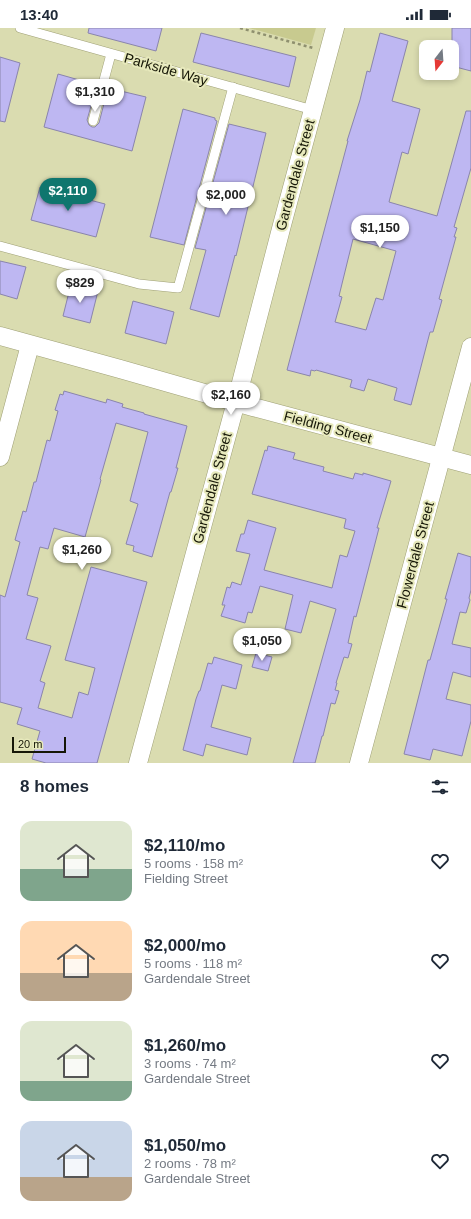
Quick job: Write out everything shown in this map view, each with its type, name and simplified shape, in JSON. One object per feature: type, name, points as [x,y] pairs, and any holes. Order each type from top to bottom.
[{"type":"street","name":"Gardendale Street","points":[[138,763],[335,28]]},
{"type":"street","name":"Fielding Street","points":[[0,336],[236,402],[471,465]]},
{"type":"street","points":[[0,457],[30,344]]},
{"type":"street","name":"Flowerdale Street","points":[[359,763],[471,347]]},
{"type":"lane","name":"Parkside Way","points":[[20,28],[313,110]]},
{"type":"lane","points":[[93,121],[111,54]]},
{"type":"lane","points":[[0,246],[139,284],[178,288],[233,88]]},
{"type":"path","points":[[240,28],[312,48]]},
{"type":"green space","points":[[249,28],[316,28],[311,45]]},
{"type":"building","points":[[89,28],[162,28],[156,51],[88,33]]},
{"type":"building","points":[[452,28],[471,28],[471,71],[459,68],[459,40],[452,40]]},
{"type":"building","points":[[201,33],[296,57],[289,87],[193,62]]},
{"type":"building","points":[[380,33],[408,41],[392,101],[420,109],[408,154],[402,152],[389,202],[437,216],[466,111],[471,111],[471,168],[454,227],[457,228],[454,237],[456,237],[439,299],[442,300],[433,332],[430,332],[411,405],[394,400],[397,388],[368,379],[364,391],[350,387],[352,380],[316,370],[311,370],[310,376],[287,370],[347,141],[360,100],[367,71],[370,72]],"holes":[[[353,239],[396,251],[383,300],[376,298],[366,330],[335,322],[342,297],[339,296]]]},
{"type":"building","points":[[0,57],[20,63],[5,122],[0,121]]},
{"type":"building","points":[[58,74],[97,85],[87,120],[89,125],[92,127],[95,127],[99,123],[108,88],[146,97],[132,151],[44,127]]},
{"type":"building","points":[[183,109],[215,118],[217,121],[184,245],[150,237]]},
{"type":"building","points":[[229,124],[266,133],[236,256],[235,255],[219,317],[190,309],[206,250],[195,248]]},
{"type":"building","points":[[40,187],[105,204],[96,237],[31,220]]},
{"type":"building","points":[[0,261],[26,267],[17,299],[0,294]]},
{"type":"building","points":[[71,284],[98,291],[90,323],[63,316]]},
{"type":"building","points":[[133,301],[174,312],[166,344],[125,333]]},
{"type":"building","points":[[64,391],[106,403],[107,399],[123,404],[122,407],[187,426],[176,468],[178,468],[152,557],[133,551],[134,546],[126,544],[138,504],[130,501],[148,432],[116,423],[85,537],[54,528],[48,549],[40,547],[27,595],[38,598],[26,639],[51,646],[40,681],[45,683],[38,708],[72,718],[79,692],[88,695],[95,668],[65,660],[91,567],[147,582],[97,763],[46,763],[32,759],[40,731],[17,724],[22,708],[0,702],[0,595],[5,597],[20,542],[15,540],[23,511],[26,512],[47,440],[50,441],[58,411],[55,410],[60,394],[63,395]]},
{"type":"building","points":[[268,446],[295,453],[293,459],[324,467],[323,471],[353,479],[355,473],[363,475],[363,473],[391,481],[377,528],[379,528],[356,617],[354,616],[348,643],[352,644],[348,658],[344,657],[336,683],[335,690],[339,691],[335,704],[331,703],[315,763],[293,763],[336,609],[310,601],[301,633],[285,629],[293,595],[260,586],[252,613],[248,612],[245,623],[221,616],[225,605],[222,605],[227,587],[230,588],[232,582],[241,585],[250,554],[236,551],[241,534],[244,534],[248,520],[276,528],[264,570],[332,588],[340,555],[347,557],[355,531],[344,528],[346,519],[252,494],[265,450],[267,451]]},
{"type":"building","points":[[458,553],[471,557],[471,590],[466,613],[460,612],[452,644],[471,648],[471,677],[453,672],[446,699],[471,705],[471,721],[462,756],[433,749],[430,760],[404,754],[428,660],[430,660],[447,599],[445,599]]},
{"type":"building","points":[[256,653],[272,657],[268,671],[252,667]]},
{"type":"building","points":[[214,657],[242,665],[236,689],[222,685],[211,727],[251,738],[247,755],[206,744],[203,756],[183,750],[196,699],[200,691],[208,663],[212,664]]}]
